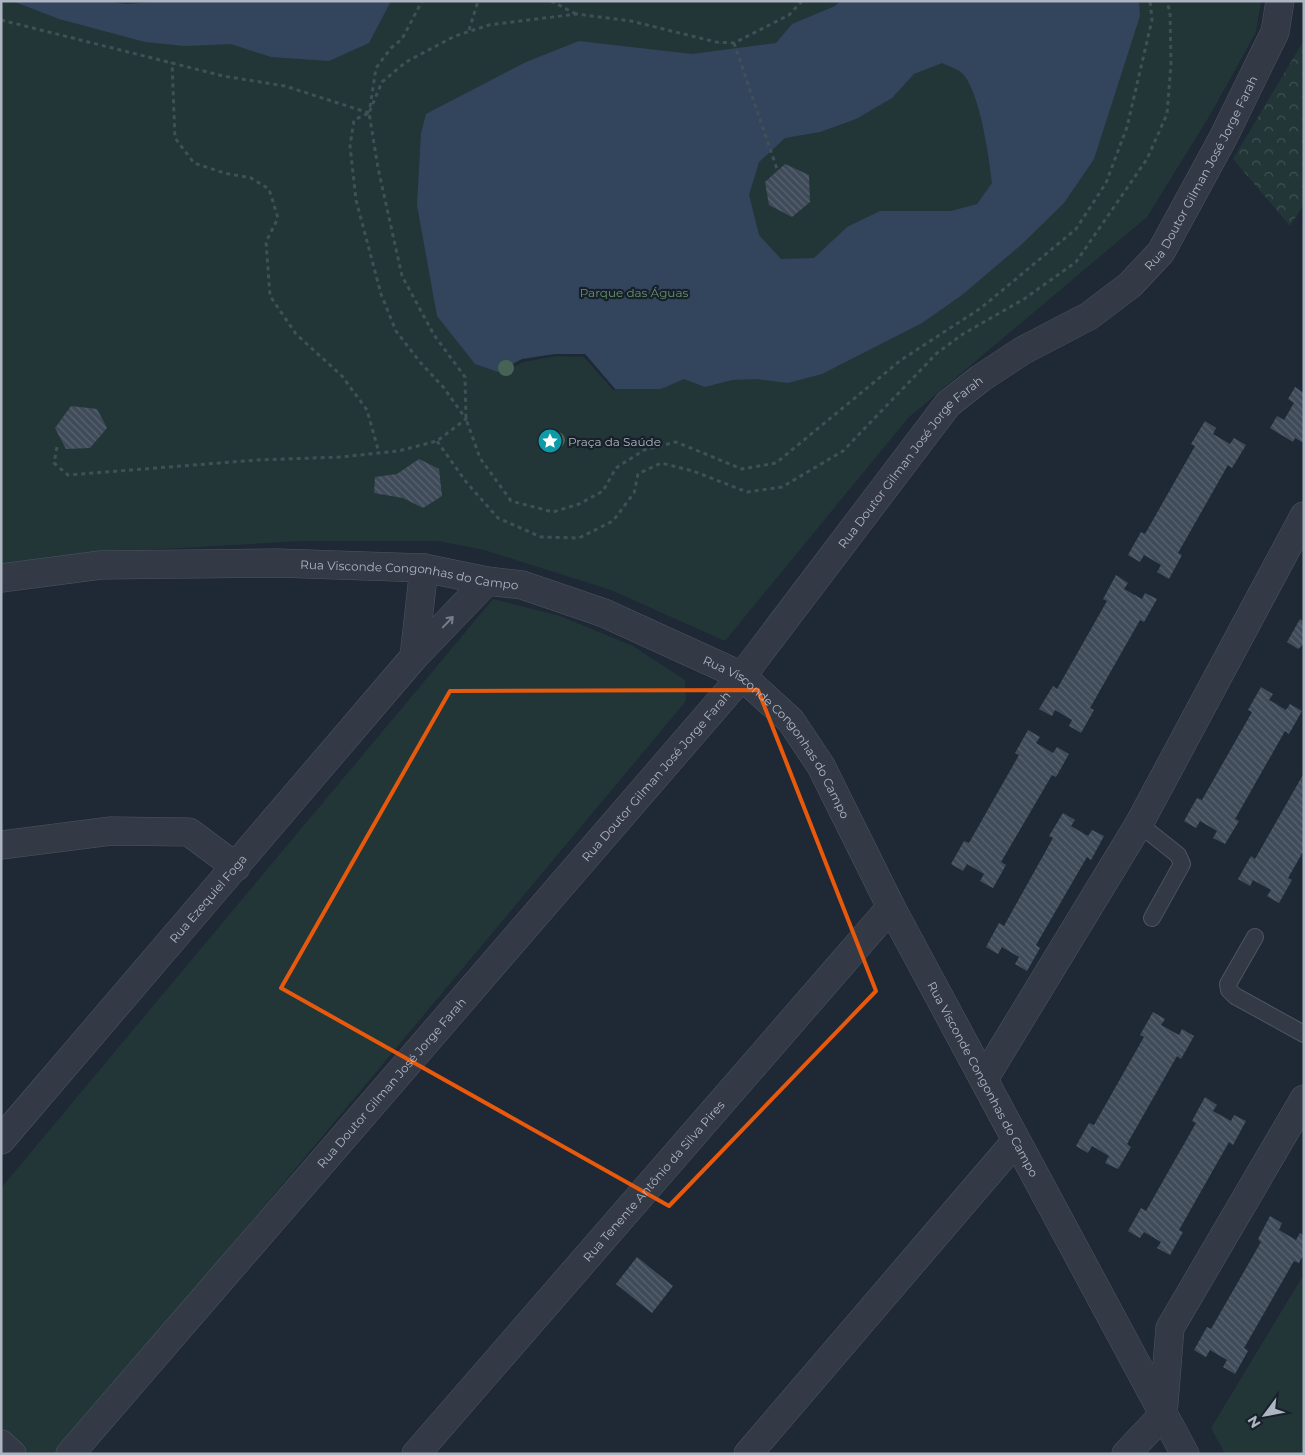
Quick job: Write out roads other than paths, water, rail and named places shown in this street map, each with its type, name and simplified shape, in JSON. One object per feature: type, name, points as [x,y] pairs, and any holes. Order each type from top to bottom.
[{"type":"street","name":"Rua Doutor Gilman José Jorge Farah","points":[[70,1454],[742,676],[948,404],[981,378],[1022,352],[1089,316],[1130,285],[1160,252],[1223,138],[1275,32],[1280,1]]},
{"type":"street","points":[[984,1079],[1139,824],[1304,516]]},
{"type":"street","name":"Rua Visconde Congonhas do Campo","points":[[1,578],[101,565],[278,563],[424,568],[487,581],[522,585],[604,613],[742,676],[791,720],[821,766],[891,907],[1162,1415],[1185,1454]]},
{"type":"street","points":[[414,657],[424,568]]},
{"type":"street","name":"Rua Ezequiel Foga","points":[[1,1140],[414,657],[487,581]]},
{"type":"street","points":[[1,845],[112,831],[189,832],[236,867]]},
{"type":"street","name":"Rua Tenente Antônio da Silva Pires","points":[[416,1454],[891,907]]},
{"type":"street","points":[[1126,1454],[1162,1415],[1170,1328],[1304,1099]]},
{"type":"street","points":[[748,1454],[1016,1141]]},
{"type":"street","points":[[1,1444],[12,1454]]},
{"type":"lane","points":[[1139,824],[1178,855],[1182,864],[1152,918]]},
{"type":"lane","points":[[1255,937],[1228,984],[1229,990],[1234,996],[1304,1034]]},
{"type":"water","points":[[104,1],[127,4],[164,1],[391,1],[369,43],[329,61],[271,57],[231,44],[185,46],[145,42],[59,19],[15,2]]},
{"type":"water","points":[[840,1],[1139,1],[1140,16],[1094,159],[1064,203],[1021,245],[962,295],[922,323],[822,374],[788,383],[757,379],[732,380],[705,387],[684,379],[661,389],[615,389],[585,354],[560,354],[530,359],[498,372],[475,364],[437,316],[417,205],[421,133],[426,114],[526,62],[579,41],[692,54],[776,43],[792,24],[835,6]],"holes":[[[942,63],[961,72],[969,83],[983,126],[992,183],[977,204],[951,211],[880,211],[847,227],[814,258],[781,259],[759,235],[749,195],[759,162],[785,138],[820,132],[856,119],[892,98],[914,74]]]},
{"type":"place","name":"Praça da Saúde","points":[[550,441]]},
{"type":"park label","name":"Parque das Águas","points":[[634,292]]}]
